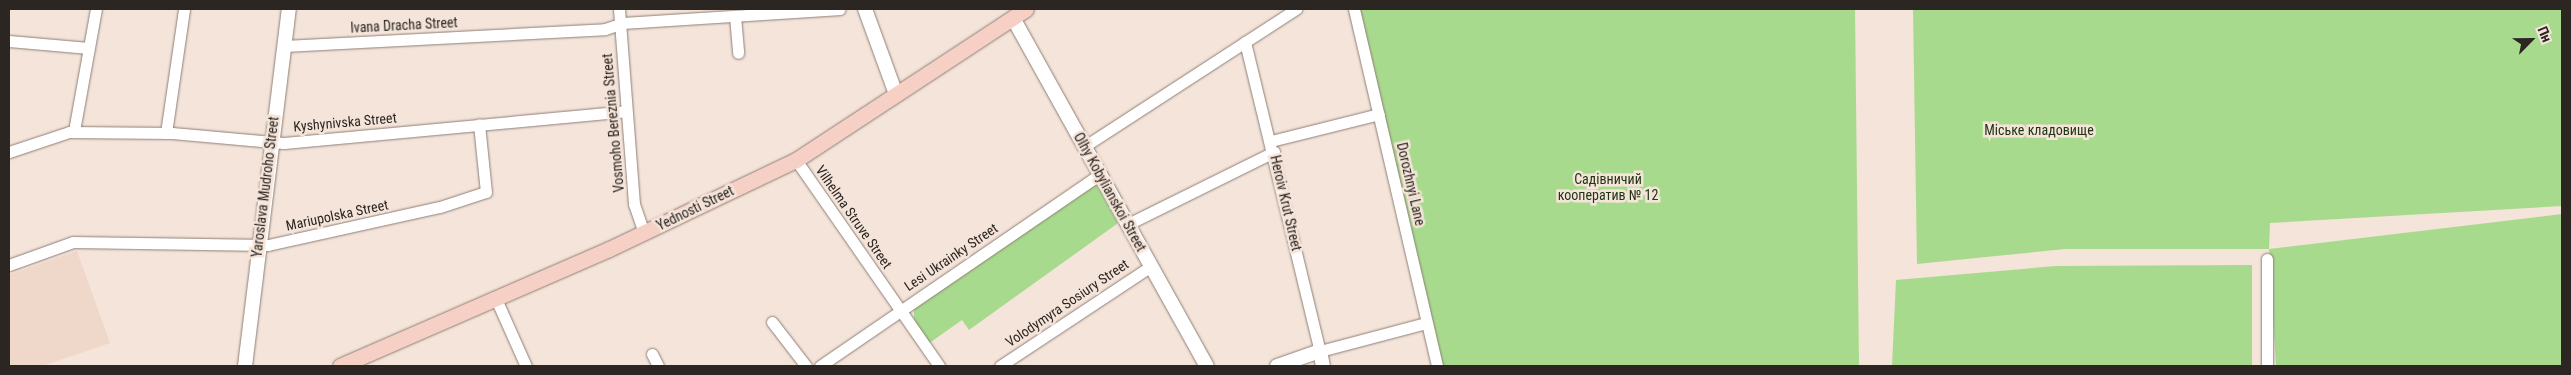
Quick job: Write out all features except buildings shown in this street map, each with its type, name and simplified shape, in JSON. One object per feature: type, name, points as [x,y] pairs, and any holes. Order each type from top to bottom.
[{"type":"main road","name":"Yednosti Street","points":[[340,366],[644,233],[796,160],[1026,9]]},
{"type":"street","points":[[74,132],[96,9]]},
{"type":"street","points":[[166,133],[184,9]]},
{"type":"street","name":"Yaroslava Mudroho Street","points":[[245,366],[258,244],[289,9]]},
{"type":"street","name":"Vosmoho Bereznia Street","points":[[619,9],[634,204],[644,233]]},
{"type":"street","name":"Ivana Dracha Street","points":[[284,46],[840,9]]},
{"type":"street","points":[[865,9],[896,94]]},
{"type":"street","points":[[1085,146],[1296,9]]},
{"type":"street","name":"Dorozhnyi Lane","points":[[1354,9],[1437,366]]},
{"type":"street","points":[[735,16],[738,53]]},
{"type":"street","name":"Olhy Kobylianskoi Street","points":[[1013,18],[1207,366]]},
{"type":"street","points":[[9,41],[89,48]]},
{"type":"street","name":"Heroiv Krut Street","points":[[1245,42],[1272,146],[1323,366]]},
{"type":"street","name":"Kyshynivska Street","points":[[9,152],[74,132],[166,133],[271,140],[284,143],[626,111]]},
{"type":"street","points":[[1128,224],[1272,146],[1379,114]]},
{"type":"street","name":"Mariupolska Street","points":[[9,265],[73,242],[258,244],[348,228],[486,192],[479,124]]},
{"type":"street","name":"Vilhelma Struve Street","points":[[796,160],[939,366]]},
{"type":"street","name":"Lesi Ukrainky Street","points":[[820,366],[1100,174]]},
{"type":"street","points":[[2267,259],[2267,366]]},
{"type":"street","name":"Volodymyra Sosiury Street","points":[[1000,366],[1151,266]]},
{"type":"street","points":[[496,299],[526,366]]},
{"type":"street","points":[[772,322],[806,366]]},
{"type":"street","points":[[1277,366],[1320,351],[1426,323]]},
{"type":"street","points":[[652,354],[658,366]]},
{"type":"shaded area","points":[[77,251],[110,343],[42,366],[9,366],[9,275]]},
{"type":"green space","name":"Садівничий кооператив № 12","points":[[1358,9],[1855,9],[1859,366],[1440,366]]},
{"type":"green space","name":"Міське кладовище","points":[[1913,9],[2562,9],[2562,206],[2270,223],[2269,249],[2065,249],[1917,264]]},
{"type":"green space","points":[[1096,179],[1121,221],[969,330],[962,320],[928,344],[914,320],[914,307]]},
{"type":"green space","points":[[2562,214],[2562,366],[2276,366],[2269,249]]},
{"type":"green space","points":[[2252,265],[2252,366],[1892,366],[1896,280],[2056,266]]}]
